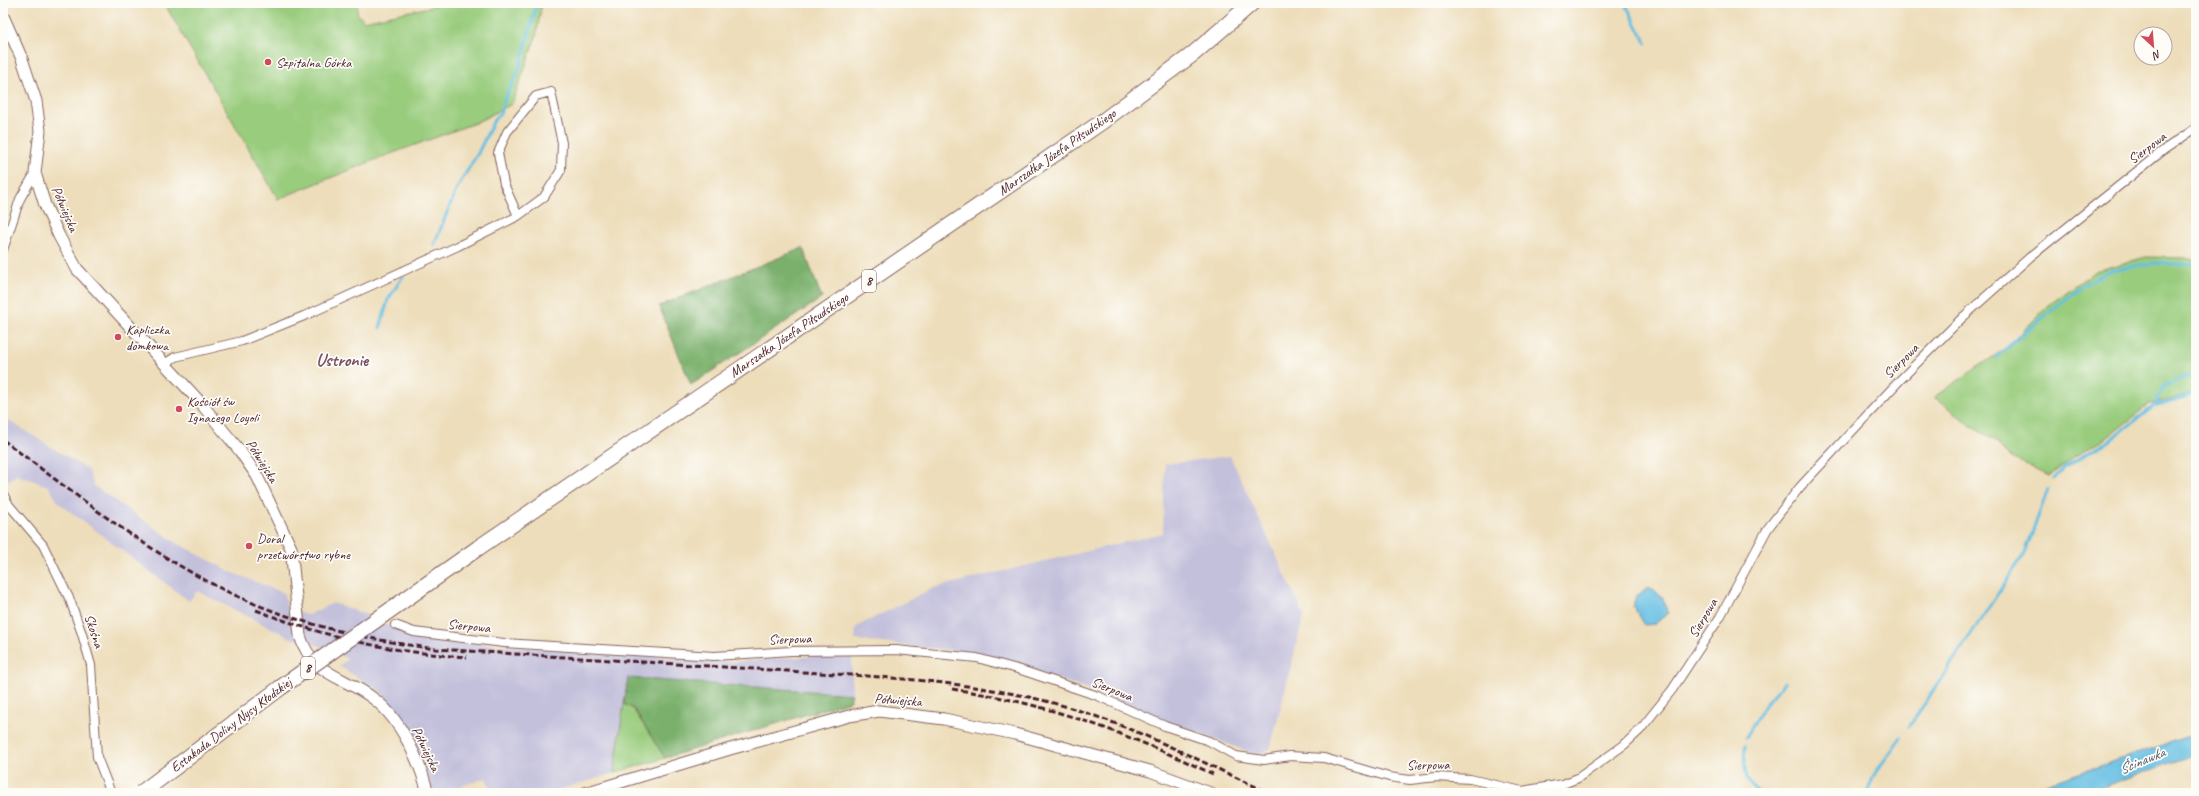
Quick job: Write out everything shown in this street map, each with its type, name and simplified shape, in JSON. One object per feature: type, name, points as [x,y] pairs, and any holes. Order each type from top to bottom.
[{"type":"highway","name":"Marszałka Józefa Piłsudskiego","points":[[478,548],[1103,120],[1193,54],[1252,3]]},
{"type":"highway","name":"Estakada Doliny Nysy Kłodzkiej","points":[[141,793],[286,684],[478,548]]},
{"type":"street","name":"Półwiejska","points":[[3,16],[22,59],[38,108],[40,131],[35,173],[45,205],[77,269],[166,363],[240,451],[257,476],[291,548],[300,636],[308,655],[316,664],[342,681],[373,698],[391,714],[420,767],[428,793]]},
{"type":"street","points":[[166,363],[175,358],[242,341],[302,317],[458,246],[518,216],[544,197],[561,170],[562,143],[551,92],[536,96],[507,132],[498,153],[504,184],[518,216]]},
{"type":"street","name":"Sierpowa","points":[[395,625],[414,632],[504,643],[706,655],[791,651],[896,650],[978,658],[1021,670],[1098,696],[1165,726],[1209,742],[1236,756],[1264,760],[1290,756],[1324,758],[1390,777],[1410,780],[1436,776],[1470,779],[1522,791],[1563,784],[1578,778],[1624,745],[1640,730],[1672,690],[1713,628],[1768,528],[1800,487],[1900,380],[1962,318],[2030,257],[2165,149],[2196,128]]},
{"type":"street","points":[[3,250],[20,198],[35,173]]},
{"type":"street","name":"Skośna","points":[[3,494],[9,505],[42,545],[60,579],[82,634],[91,665],[97,757],[111,793]]},
{"type":"street","name":"Półwiejska","points":[[585,793],[827,722],[879,711],[944,719],[1015,734],[1150,771],[1210,793]]},
{"type":"shaded area","points":[[3,417],[88,470],[94,486],[177,543],[233,573],[284,593],[287,607],[308,615],[333,603],[365,614],[411,636],[468,643],[732,662],[852,653],[852,694],[628,678],[614,773],[550,793],[492,793],[486,778],[440,793],[433,793],[424,763],[380,691],[339,666],[348,659],[312,643],[291,638],[197,591],[189,601],[59,503],[48,486],[17,475],[4,483]]},
{"type":"shaded area","points":[[1230,456],[1304,615],[1270,749],[1257,755],[1137,710],[1100,693],[978,653],[855,640],[856,627],[933,588],[1163,533],[1165,464]]},
{"type":"green space","points":[[164,3],[358,3],[357,13],[364,21],[448,3],[542,3],[536,37],[512,104],[475,123],[382,157],[278,199]]},
{"type":"green space","points":[[803,248],[822,298],[691,385],[659,306]]},
{"type":"green space","points":[[2146,257],[2186,258],[2196,261],[2196,392],[2149,405],[2104,440],[2073,457],[2049,476],[2008,456],[1995,440],[1977,430],[1934,397],[2006,348],[2049,305],[2095,271]]},
{"type":"green space","points":[[628,678],[852,694],[850,701],[665,758],[634,709],[624,704]]},
{"type":"green space","points":[[624,704],[633,709],[665,758],[614,773]]},
{"type":"water","points":[[1649,588],[1662,596],[1668,613],[1655,624],[1645,625],[1633,606],[1636,596]]},
{"type":"water","name":"Ścinawka","points":[[2196,734],[2196,754],[2085,793],[2029,793],[2046,784]]},
{"type":"waterway","points":[[434,245],[457,188],[478,153],[494,120],[500,114],[505,98],[519,70],[537,3]]},
{"type":"waterway","points":[[1625,3],[1646,43]]},
{"type":"waterway","points":[[1996,357],[2081,286],[2111,270],[2155,263],[2196,265]]},
{"type":"waterway","points":[[380,328],[388,300],[403,276]]},
{"type":"waterway","points":[[2154,406],[2164,386],[2196,373]]},
{"type":"waterway","points":[[2053,479],[2065,466],[2108,442],[2154,406],[2196,394]]},
{"type":"waterway","points":[[1909,727],[2025,553],[2048,489]]},
{"type":"waterway","points":[[1746,737],[1767,702],[1784,683]]},
{"type":"waterway","points":[[1867,793],[1874,775],[1901,737]]},
{"type":"waterway","points":[[1745,745],[1745,771],[1749,783],[1757,793]]},
{"type":"railway","points":[[3,440],[110,520],[166,557],[194,574],[249,602],[301,621],[355,635],[436,649],[867,676],[919,680],[995,690],[1046,701],[1096,716],[1171,747],[1269,793]]},
{"type":"railway","points":[[256,610],[333,636],[413,652],[467,657]]},
{"type":"railway","points":[[952,689],[1021,702],[1086,721],[1149,745],[1213,774]]},
{"type":"place","name":"Szpitalna Górka","points":[[268,62]]},
{"type":"place","name":"Kapliczka domkowa","points":[[118,337]]},
{"type":"place","name":"Kościół św Ignacego Loyoli","points":[[179,409]]},
{"type":"place","name":"Doral przetwórstwo rybne","points":[[249,546]]},
{"type":"district","name":"Ustronie","points":[[342,360]]}]
